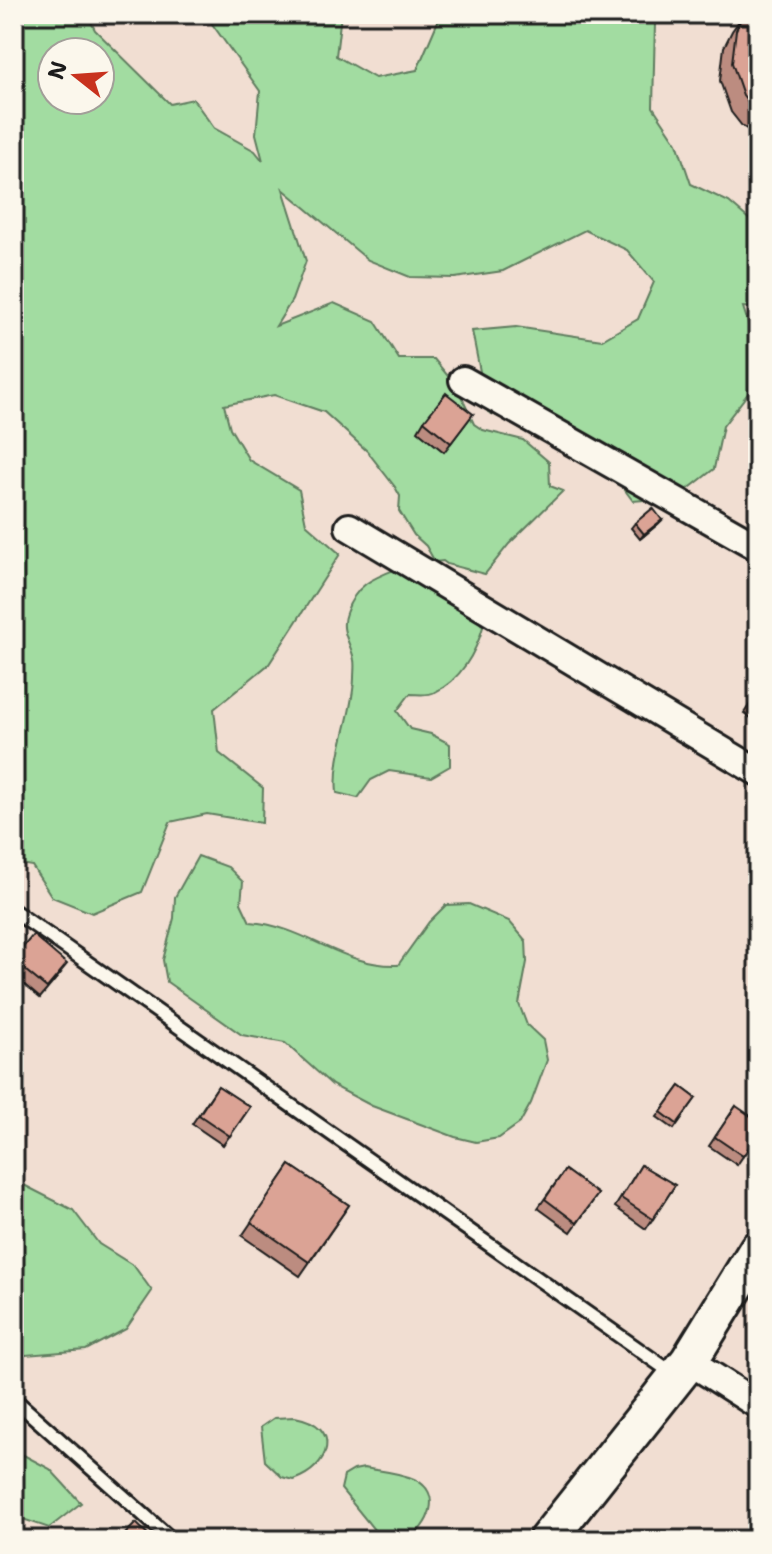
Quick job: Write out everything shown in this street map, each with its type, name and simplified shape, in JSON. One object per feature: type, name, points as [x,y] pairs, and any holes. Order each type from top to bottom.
[{"type":"street","points":[[463,380],[758,547]]},
{"type":"street","points":[[349,527],[758,772]]},
{"type":"street","points":[[547,1540],[683,1369],[758,1249]]},
{"type":"street","points":[[683,1369],[758,1405]]},
{"type":"lane","points":[[14,911],[485,1245],[683,1369]]},
{"type":"lane","points":[[14,1399],[172,1540]]},
{"type":"green space","points":[[14,14],[87,14],[101,36],[36,36],[36,116],[116,116],[116,51],[170,104],[193,99],[214,128],[255,151],[263,161],[256,134],[260,91],[205,14],[341,14],[336,56],[375,78],[417,70],[441,14],[662,14],[655,23],[653,107],[677,143],[691,184],[729,202],[758,227],[758,308],[743,307],[756,348],[749,392],[723,426],[714,469],[678,497],[633,501],[607,466],[488,412],[472,331],[516,327],[602,340],[638,319],[654,282],[627,250],[585,230],[503,271],[455,278],[410,277],[368,260],[283,189],[306,261],[292,300],[276,326],[334,303],[375,321],[399,359],[434,359],[457,387],[474,424],[483,430],[523,440],[549,462],[550,486],[563,491],[509,544],[485,574],[443,561],[435,562],[399,511],[400,496],[395,487],[367,451],[324,412],[274,395],[224,405],[230,428],[249,460],[299,490],[306,524],[340,554],[269,664],[214,709],[219,753],[263,788],[262,823],[207,814],[170,822],[142,892],[92,913],[52,897],[32,866],[14,863]]},
{"type":"green space","points":[[399,568],[472,609],[483,627],[471,656],[452,681],[432,693],[410,694],[397,711],[410,729],[431,734],[450,744],[450,766],[431,777],[389,771],[371,780],[358,798],[337,793],[340,749],[354,678],[354,660],[344,619],[360,589],[373,579]]},
{"type":"green space","points":[[198,856],[228,867],[243,882],[241,903],[250,922],[289,931],[359,960],[378,964],[398,965],[429,922],[446,905],[469,904],[509,921],[526,941],[527,962],[519,1004],[527,1025],[543,1040],[547,1060],[520,1123],[499,1138],[476,1142],[372,1106],[332,1085],[285,1043],[242,1035],[167,982],[163,960],[174,918],[175,897]]},
{"type":"green space","points":[[14,1180],[73,1210],[99,1244],[134,1266],[152,1291],[126,1329],[86,1350],[14,1356]]},
{"type":"green space","points":[[295,1417],[320,1429],[326,1447],[316,1466],[293,1480],[282,1477],[265,1461],[261,1427],[274,1418]]},
{"type":"green space","points":[[14,1450],[50,1469],[81,1503],[49,1528],[14,1516]]},
{"type":"green space","points":[[364,1468],[414,1479],[429,1492],[431,1501],[427,1518],[408,1540],[394,1540],[375,1531],[341,1489],[344,1476]]},
{"type":"building","points":[[743,14],[758,14],[758,112],[743,95],[732,63],[736,30]]},
{"type":"building","points":[[446,393],[473,414],[451,443],[424,421]]},
{"type":"building","points":[[653,508],[662,520],[644,534],[635,523]]},
{"type":"building","points":[[758,692],[758,709],[750,704]]},
{"type":"building","points":[[33,935],[67,964],[47,988],[14,961]]},
{"type":"building","points":[[218,1086],[250,1107],[230,1136],[199,1115]]},
{"type":"building","points":[[680,1086],[696,1098],[677,1124],[661,1112]]},
{"type":"building","points":[[736,1106],[758,1121],[758,1134],[743,1156],[715,1137]]},
{"type":"building","points":[[290,1165],[349,1205],[309,1262],[251,1222]]},
{"type":"building","points":[[641,1165],[675,1185],[653,1219],[621,1198]]},
{"type":"building","points":[[565,1170],[598,1194],[577,1223],[545,1199]]},
{"type":"building","points":[[136,1523],[154,1540],[119,1540]]}]
